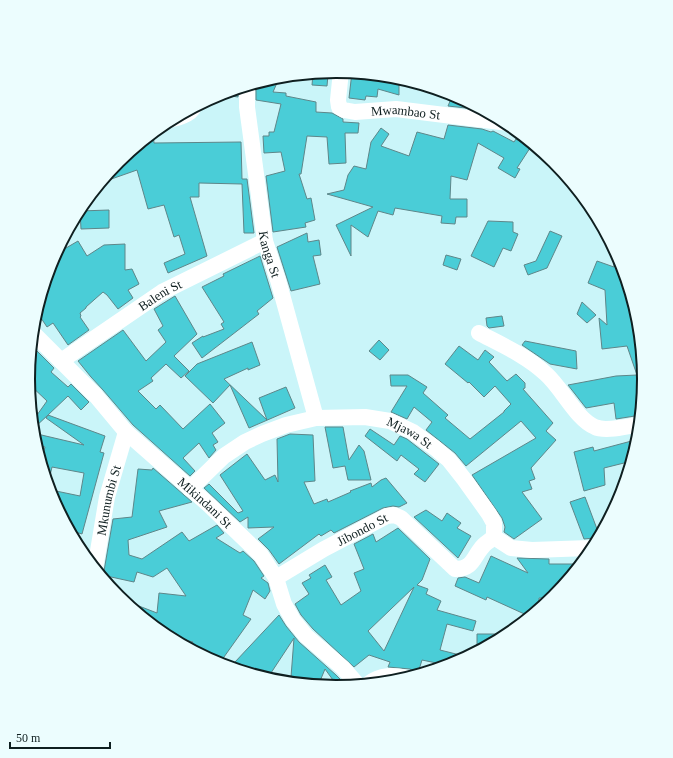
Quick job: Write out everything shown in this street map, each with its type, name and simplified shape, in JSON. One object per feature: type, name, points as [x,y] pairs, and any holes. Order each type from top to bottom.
[{"type":"street","name":"Mwambao St","points":[[340,78],[338,100],[339,107],[344,110],[356,112],[396,109],[492,121]]},
{"type":"street","name":"Kanga St","points":[[247,92],[265,241],[278,280],[316,418]]},
{"type":"street","name":"Baleni St","points":[[61,361],[162,292],[265,241]]},
{"type":"street","points":[[479,333],[532,362],[547,374],[583,419],[596,428],[634,425]]},
{"type":"street","name":"Mikindani St","points":[[38,338],[96,396],[126,432],[208,504],[261,555],[276,578],[284,604],[297,625],[306,636],[343,668],[354,680]]},
{"type":"street","name":"Mjawa St","points":[[190,489],[224,456],[245,442],[286,425],[316,418],[365,416],[390,420],[413,432],[449,460],[489,514],[494,523],[494,537]]},
{"type":"street","name":"Mkunumbi St","points":[[96,562],[107,497],[126,432]]},
{"type":"street","name":"Jibondo St","points":[[276,578],[324,549],[387,516],[394,515],[401,518],[456,569],[463,569],[470,565],[483,546],[494,537]]},
{"type":"street","points":[[494,537],[511,548],[532,550],[586,548]]},
{"type":"building","points":[[313,78],[328,78],[327,86],[312,85]]},
{"type":"building","points":[[351,78],[399,84],[399,95],[378,89],[377,97],[366,96],[365,100],[349,98]]},
{"type":"building","points":[[277,83],[273,92],[286,93],[286,96],[316,102],[316,112],[332,113],[343,119],[343,122],[359,123],[358,133],[345,133],[346,163],[329,164],[327,137],[307,136],[301,174],[299,174],[307,199],[311,198],[315,220],[305,223],[306,227],[273,232],[266,176],[285,171],[281,152],[264,153],[263,136],[269,136],[269,132],[274,132],[281,104],[256,100],[256,89]]},
{"type":"building","points":[[451,100],[466,107],[466,108],[448,106]]},
{"type":"building","points":[[448,125],[482,129],[491,132],[493,131],[514,142],[516,139],[530,148],[517,168],[520,169],[515,178],[498,168],[504,158],[478,143],[467,180],[451,176],[450,199],[467,199],[467,217],[456,217],[455,224],[441,223],[442,216],[395,208],[393,215],[378,211],[368,237],[351,225],[351,256],[336,225],[373,207],[327,194],[344,190],[348,175],[354,166],[366,169],[371,142],[381,128],[389,134],[381,146],[409,156],[417,132],[444,139]]},
{"type":"building","points":[[154,139],[154,143],[241,142],[242,179],[247,179],[254,233],[244,233],[242,184],[199,183],[199,197],[190,197],[207,256],[168,273],[164,263],[185,254],[179,235],[174,237],[164,205],[148,209],[137,170],[111,179],[138,152]]},
{"type":"building","points":[[109,210],[109,228],[81,229],[80,220],[86,211]]},
{"type":"building","points":[[488,221],[513,222],[513,232],[518,234],[511,251],[503,248],[494,267],[471,256]]},
{"type":"building","points":[[550,231],[562,236],[547,268],[528,275],[524,265],[536,261]]},
{"type":"building","points":[[307,233],[308,242],[319,240],[321,255],[313,256],[320,284],[291,291],[277,247]]},
{"type":"building","points":[[78,241],[87,256],[104,245],[125,244],[125,270],[132,269],[139,284],[128,290],[133,298],[118,309],[103,292],[80,313],[80,317],[89,330],[68,345],[53,323],[47,327],[41,318],[45,301],[66,247]]},
{"type":"building","points":[[446,255],[461,259],[457,270],[443,265]]},
{"type":"building","points":[[260,256],[273,298],[257,311],[259,314],[202,358],[192,343],[203,336],[224,329],[221,324],[224,322],[202,287],[224,276],[223,274]]},
{"type":"building","points":[[597,261],[614,267],[614,261],[628,301],[635,340],[638,379],[635,416],[616,419],[614,403],[586,408],[568,385],[616,376],[637,375],[627,346],[602,349],[599,318],[607,325],[605,290],[588,283]]},
{"type":"building","points":[[175,296],[197,334],[174,356],[189,371],[181,378],[166,364],[151,378],[153,381],[138,391],[156,409],[160,405],[183,429],[210,404],[225,423],[212,433],[218,442],[213,445],[216,450],[209,458],[199,443],[183,458],[195,471],[190,476],[133,425],[78,361],[123,330],[146,361],[166,342],[158,330],[163,326],[154,309]]},
{"type":"building","points":[[582,302],[596,315],[587,323],[577,314]]},
{"type":"building","points":[[502,316],[504,326],[489,328],[487,326],[486,318]]},
{"type":"building","points":[[379,340],[389,350],[380,360],[369,351]]},
{"type":"building","points":[[525,341],[576,351],[577,369],[550,364],[522,345]]},
{"type":"building","points":[[252,342],[260,365],[248,370],[248,368],[224,379],[267,420],[259,398],[286,387],[295,408],[249,428],[230,385],[213,403],[185,376],[197,364]]},
{"type":"building","points":[[459,346],[478,360],[485,350],[494,357],[489,362],[507,381],[516,374],[525,383],[525,388],[523,389],[553,423],[546,431],[556,440],[531,468],[535,479],[529,481],[532,489],[522,492],[542,519],[514,539],[504,532],[505,527],[502,518],[472,475],[536,438],[521,421],[466,466],[455,453],[426,430],[432,422],[414,407],[407,419],[391,412],[407,386],[391,386],[390,375],[408,375],[427,387],[423,393],[448,415],[445,418],[470,439],[504,412],[511,404],[495,386],[484,397],[469,382],[468,383],[445,364]]},
{"type":"building","points":[[37,351],[54,368],[51,372],[68,387],[71,384],[89,402],[81,410],[68,396],[39,423],[38,414],[47,401],[36,390]]},
{"type":"building","points":[[48,415],[105,436],[100,452],[104,453],[82,534],[76,532],[75,530],[57,491],[80,496],[84,473],[52,467],[50,474],[44,451],[45,447],[43,447],[41,435],[84,445],[46,418]]},
{"type":"building","points":[[325,427],[343,427],[349,460],[359,445],[364,451],[371,480],[348,480],[345,466],[333,468]]},
{"type":"building","points":[[370,429],[394,445],[400,436],[407,439],[439,464],[425,482],[414,474],[419,469],[401,455],[397,461],[365,436]]},
{"type":"building","points":[[290,434],[313,435],[315,481],[304,482],[314,504],[327,499],[328,502],[371,483],[372,487],[386,478],[407,503],[399,507],[393,506],[383,508],[334,533],[331,530],[321,536],[319,534],[279,564],[269,550],[258,539],[274,527],[248,528],[248,517],[240,522],[204,488],[209,484],[238,513],[243,511],[220,475],[247,454],[265,480],[275,475],[278,482],[277,439]]},
{"type":"building","points":[[631,441],[626,462],[604,468],[605,485],[584,491],[574,452],[593,447],[594,451]]},
{"type":"building","points":[[153,468],[192,502],[159,511],[167,527],[128,540],[129,555],[142,559],[182,532],[189,541],[217,525],[224,533],[216,538],[240,553],[243,551],[254,561],[264,576],[261,578],[268,583],[270,591],[265,599],[253,590],[243,615],[251,619],[223,659],[169,630],[137,605],[157,613],[159,593],[186,596],[167,568],[153,577],[137,572],[134,582],[109,576],[104,571],[113,519],[132,517],[138,469],[152,470]]},
{"type":"building","points":[[585,497],[598,531],[593,538],[584,539],[570,502]]},
{"type":"building","points":[[426,510],[442,521],[447,513],[461,523],[457,528],[471,536],[458,558],[414,517]]},
{"type":"building","points":[[398,528],[430,559],[422,580],[417,585],[428,589],[426,594],[441,601],[437,610],[476,621],[473,631],[447,624],[440,650],[459,655],[436,663],[422,660],[419,669],[413,670],[388,667],[390,662],[369,655],[354,667],[313,629],[301,615],[295,604],[309,594],[302,583],[311,578],[309,575],[325,565],[332,577],[326,580],[341,605],[361,591],[354,573],[364,569],[354,544],[373,534],[376,542]],"holes":[[[414,587],[384,651],[368,631]]]},
{"type":"building","points":[[491,556],[528,573],[517,558],[549,559],[549,564],[575,564],[550,592],[544,598],[539,598],[539,602],[525,614],[487,597],[486,600],[455,586],[458,578],[465,577],[479,583]]},
{"type":"building","points":[[279,615],[299,642],[341,680],[333,680],[325,669],[320,680],[291,677],[294,638],[271,673],[235,662]]},
{"type":"building","points":[[477,634],[497,634],[487,640],[477,645]]}]
